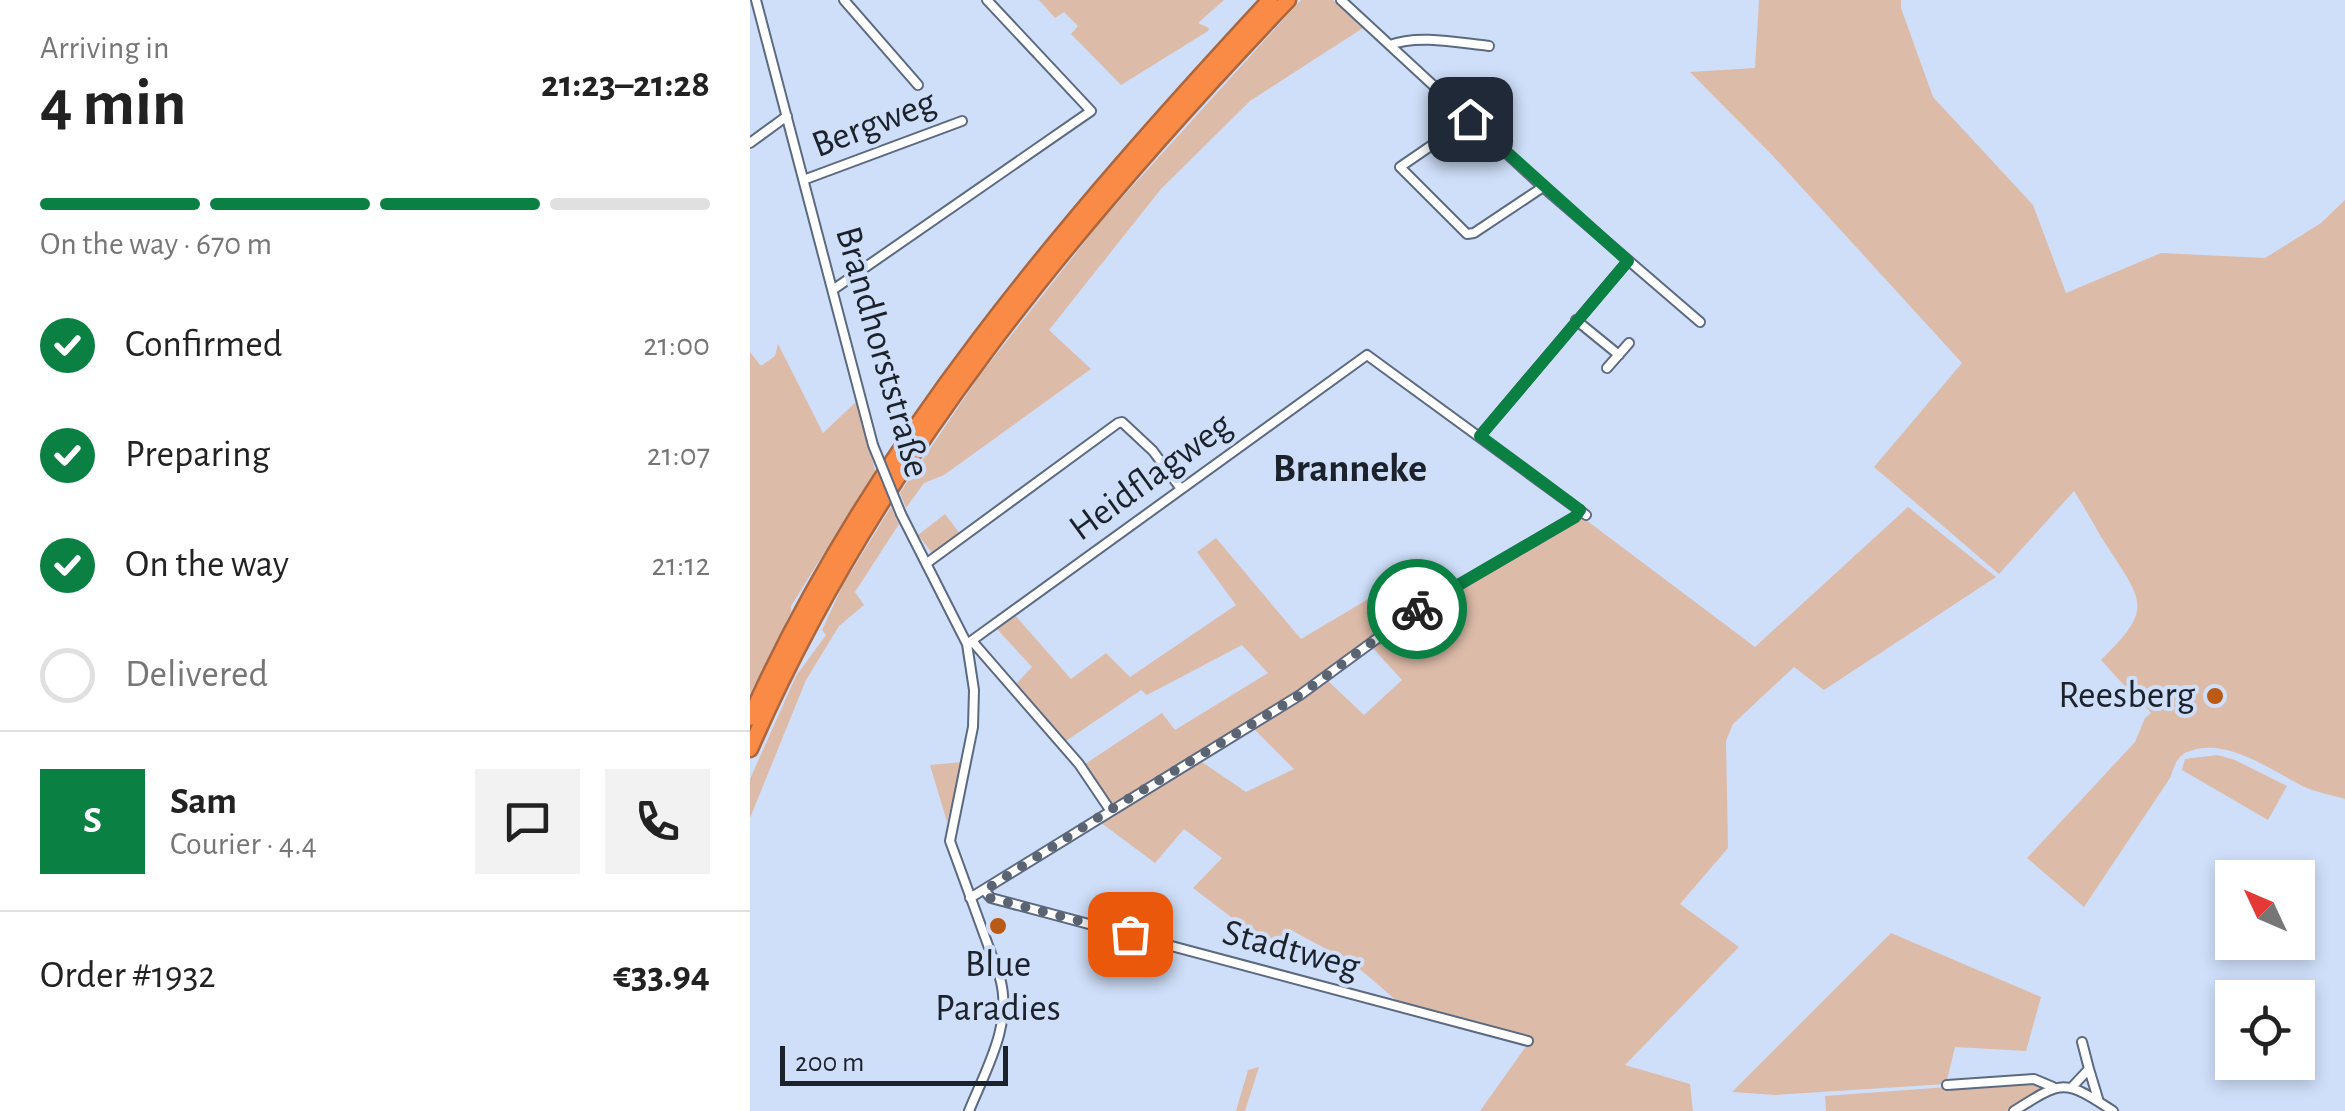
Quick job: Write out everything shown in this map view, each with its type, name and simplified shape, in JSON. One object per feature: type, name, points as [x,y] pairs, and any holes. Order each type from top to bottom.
[{"type":"highway","points":[[750,718],[798,620],[860,513],[967,356],[1109,178],[1270,0]]},
{"type":"highway","points":[[750,749],[794,656],[872,519],[976,364],[1120,184],[1288,0]]},
{"type":"street","name":"Brandhorststraße","points":[[756,0],[873,445],[901,514],[969,642],[973,727],[950,841],[1004,994],[1004,1017],[969,1111]]},
{"type":"street","points":[[844,0],[918,85]]},
{"type":"street","points":[[834,289],[1091,112],[987,0]]},
{"type":"street","points":[[1341,0],[1543,186],[1700,322]]},
{"type":"street","points":[[1390,45],[1442,42],[1490,46]]},
{"type":"street","points":[[750,143],[787,116]]},
{"type":"street","points":[[1470,119],[1400,167],[1468,234],[1543,186]]},
{"type":"street","name":"Bergweg","points":[[806,179],[962,121]]},
{"type":"street","points":[[970,898],[1300,695],[1416,610],[1583,513],[1480,436],[1628,261]]},
{"type":"street","points":[[1576,320],[1620,354]]},
{"type":"street","points":[[1608,368],[1629,343]]},
{"type":"street","name":"Heidflagweg","points":[[969,642],[1367,355],[1480,436]]},
{"type":"street","points":[[927,563],[1118,423],[1122,422],[1153,450],[1182,489]]},
{"type":"street","points":[[969,642],[1079,764],[1110,810]]},
{"type":"street","name":"Stadtweg","points":[[985,890],[990,898],[1528,1041]]},
{"type":"street","points":[[2082,1042],[2098,1102]]},
{"type":"street","points":[[2072,1087],[2090,1068]]},
{"type":"street","points":[[1947,1085],[2034,1078],[2053,1086],[2072,1087],[2113,1111]]},
{"type":"street","points":[[2014,1111],[2053,1086]]},
{"type":"shaded area","points":[[1039,0],[1224,0],[1198,23],[1208,31],[1121,85],[1071,34],[1078,26],[1064,12],[1055,18]]},
{"type":"shaded area","points":[[1301,0],[1333,0],[1363,28],[1250,101],[1161,189],[1049,330],[1091,369],[944,475],[924,483],[906,508],[900,493],[980,375],[1102,220]]},
{"type":"shaded area","points":[[1759,0],[1901,0],[1933,97],[2033,205],[2066,293],[2161,253],[2265,258],[2321,223],[2345,200],[2345,799],[2307,788],[2233,752],[2202,748],[2183,754],[2178,760],[2084,907],[2027,858],[2135,742],[2151,713],[2101,660],[2136,617],[2135,594],[2074,491],[1999,574],[1874,467],[1962,363],[1773,156],[1690,72],[1755,68]]},
{"type":"shaded area","points":[[778,344],[823,433],[858,400],[875,471],[791,606],[750,694],[750,352],[761,366],[775,356]]},
{"type":"shaded area","points":[[891,507],[899,524],[855,592],[864,605],[839,626],[806,680],[750,818],[750,779],[796,676],[826,635],[822,630],[843,585]]},
{"type":"shaded area","points":[[1908,507],[1996,577],[1824,690],[1794,667],[1733,724],[1726,741],[1728,848],[1680,904],[1739,947],[1625,1065],[1690,1084],[1693,1111],[1480,1111],[1529,1042],[1397,1001],[1354,964],[1289,929],[1281,955],[1193,888],[1222,858],[1184,829],[1155,863],[1100,822],[1199,760],[1246,792],[1294,769],[1253,728],[1327,680],[1364,715],[1402,680],[1371,646],[1418,611],[1582,517],[1755,647]]},
{"type":"shaded area","points":[[945,514],[960,534],[932,553],[918,535]]},
{"type":"shaded area","points":[[1216,538],[1301,639],[1375,595],[1394,622],[1297,692],[1110,804],[1085,764],[1162,713],[1175,730],[1268,673],[1242,645],[1147,695],[1141,690],[1060,745],[1014,686],[1032,667],[996,628],[1014,614],[1071,679],[1106,653],[1130,677],[1236,605],[1197,552]]},
{"type":"shaded area","points":[[2217,755],[2287,786],[2268,820],[2182,770],[2185,759]]},
{"type":"shaded area","points":[[963,762],[947,822],[930,765]]},
{"type":"shaded area","points":[[1891,933],[2041,997],[2026,1051],[1955,1047],[1946,1084],[1775,1095],[1732,1092]]},
{"type":"shaded area","points":[[1259,1067],[1245,1111],[1236,1111],[1248,1070]]},
{"type":"shaded area","points":[[2030,1081],[2045,1087],[2007,1111],[1826,1111],[1825,1096]]},
{"type":"way so far","points":[[1130,934],[990,898],[985,890],[1300,695],[1417,609]]},
{"type":"place","name":"Reesberg","points":[[2215,696]]},
{"type":"place","name":"Blue Paradies","points":[[998,926]]},
{"type":"district","name":"Branneke","points":[[1350,469]]},
{"type":"route","points":[[1417,609],[1575,517],[1580,510],[1480,436],[1628,261],[1470,119]]}]
